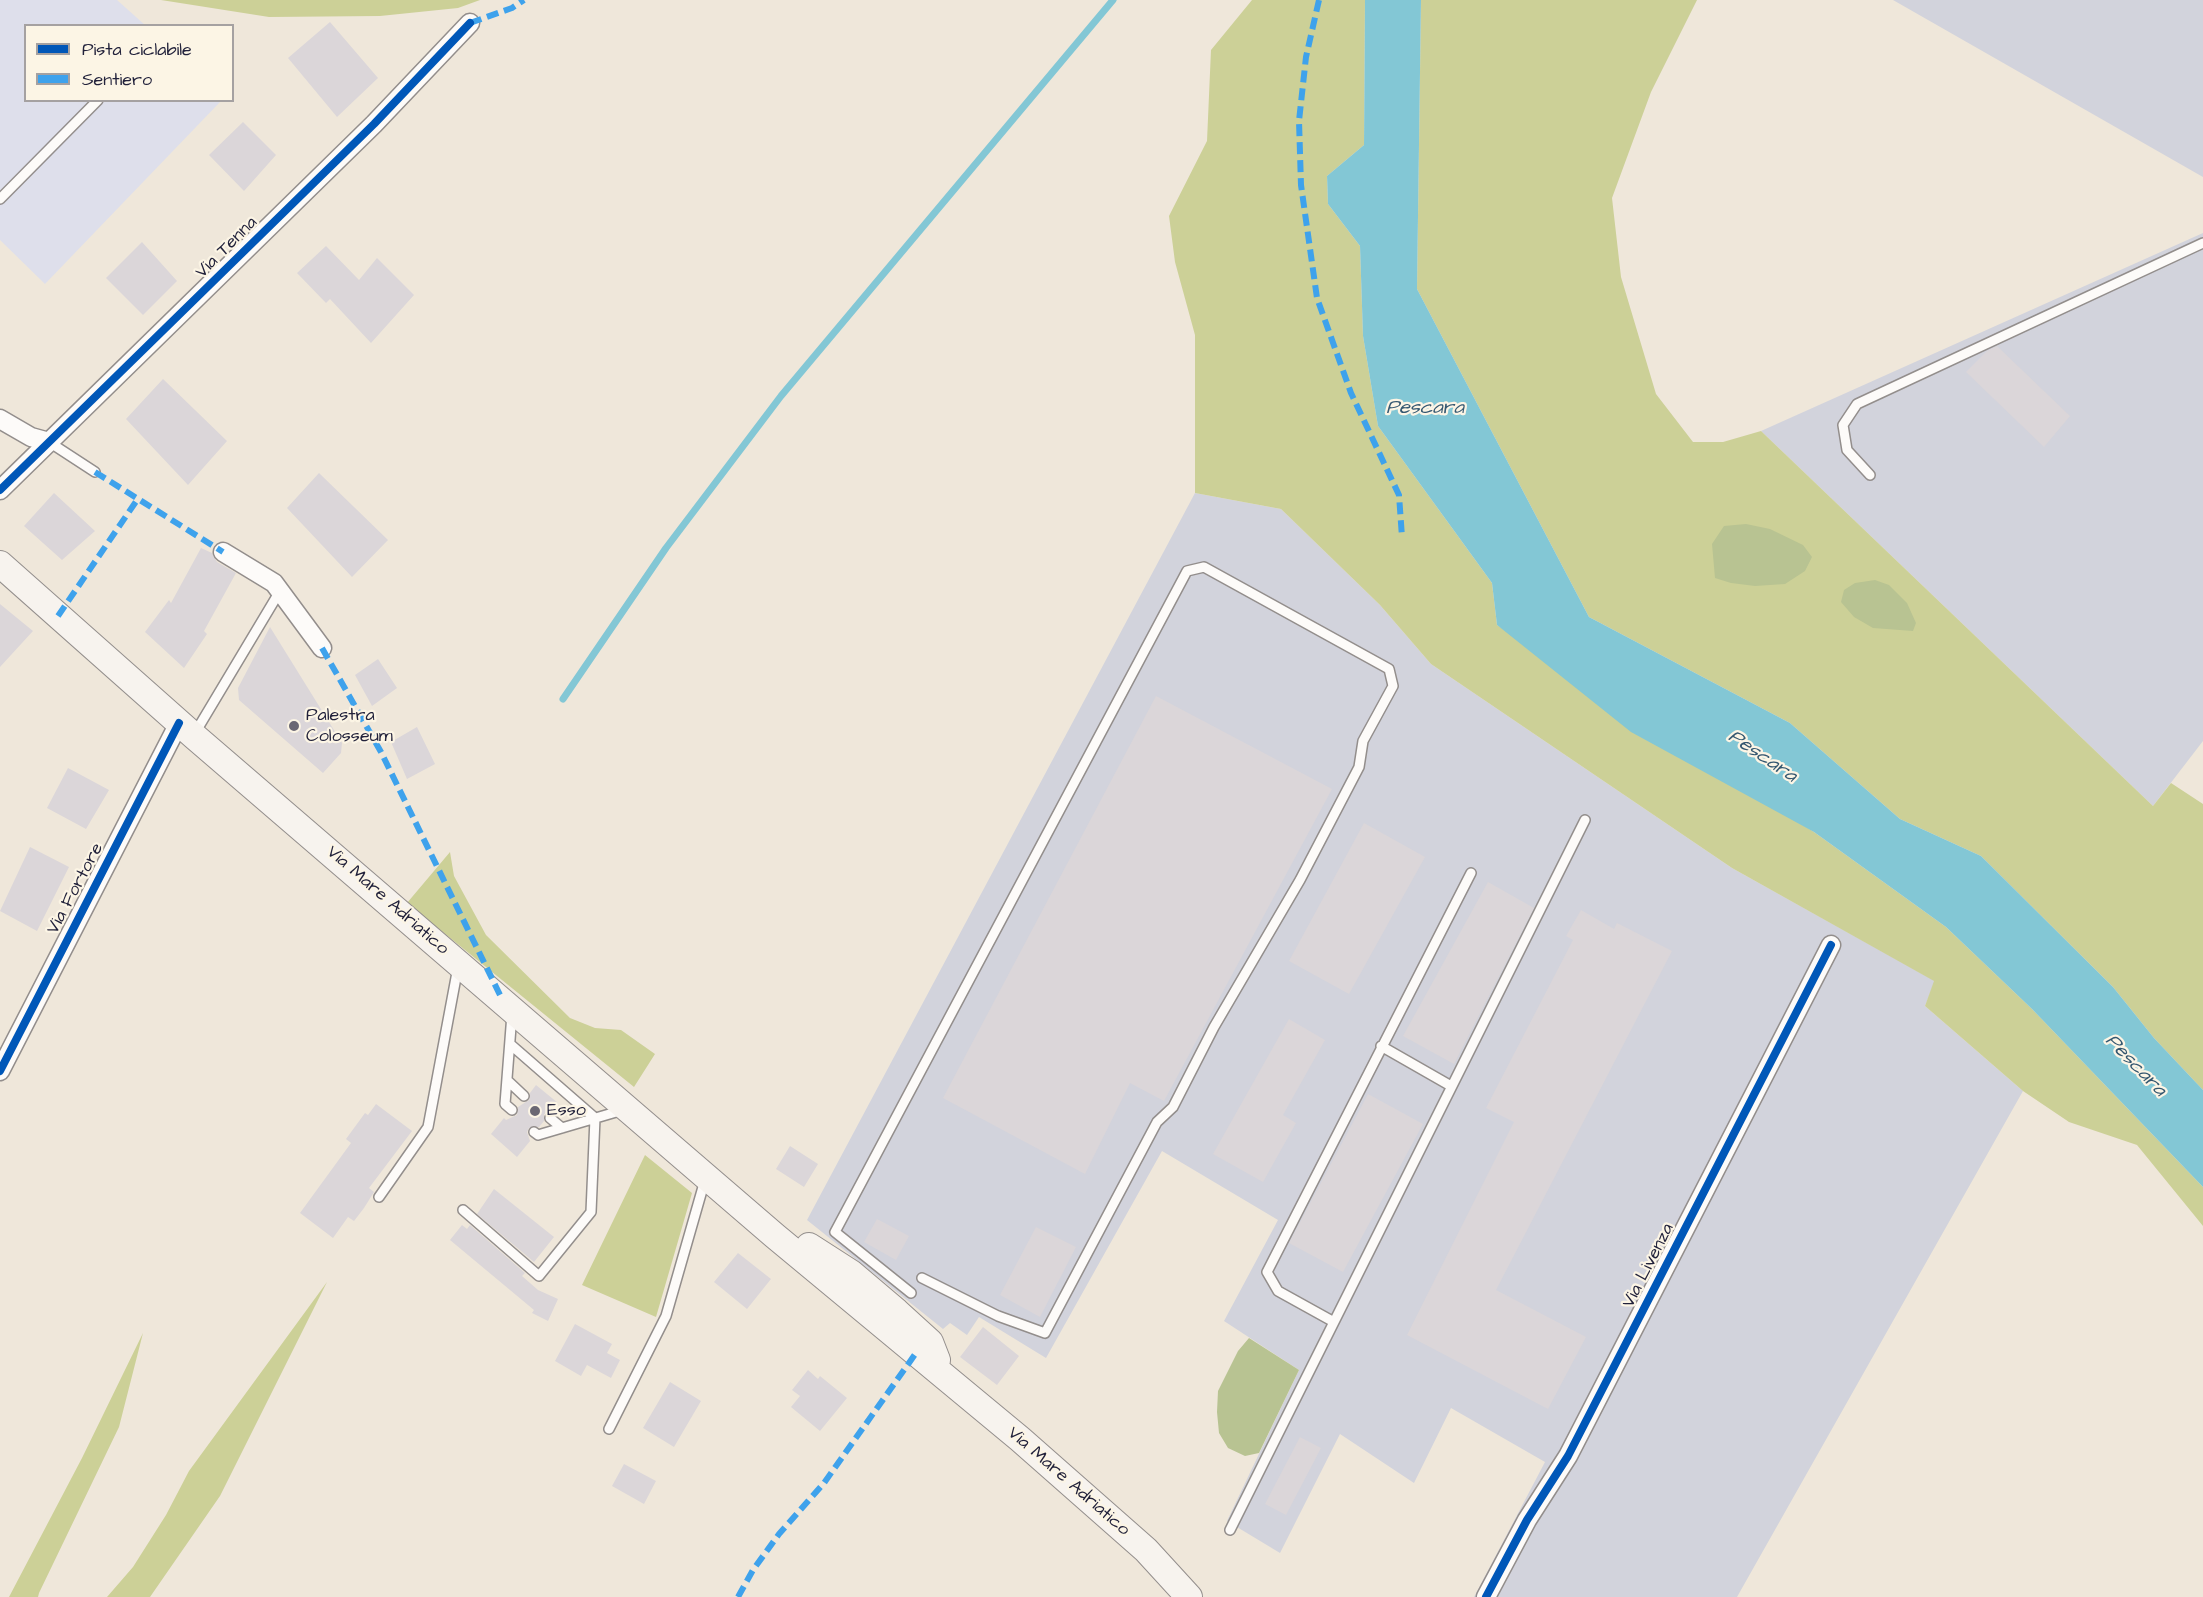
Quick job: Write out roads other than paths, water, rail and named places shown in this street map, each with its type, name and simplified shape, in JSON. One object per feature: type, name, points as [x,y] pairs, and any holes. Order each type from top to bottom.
[{"type":"main road","name":"Via Mare Adriatico","points":[[0,564],[187,729],[775,1236],[832,1281],[896,1312]]},
{"type":"main road","name":"Via Mare Adriatico","points":[[775,1236],[829,1242],[851,1273],[930,1342],[941,1374],[1020,1439],[1146,1550],[1189,1597]]},
{"type":"street","name":"Via Tenna","points":[[0,490],[357,140],[470,23]]},
{"type":"street","points":[[0,419],[31,437],[49,442]]},
{"type":"street","points":[[223,552],[274,583],[322,648]]},
{"type":"street","name":"Via Fortore","points":[[0,1071],[187,729]]},
{"type":"street","name":"Via Livenza","points":[[1486,1597],[1527,1520],[1568,1456],[1831,945]]},
{"type":"lane","points":[[0,199],[96,102]]},
{"type":"lane","points":[[1870,476],[1847,450],[1843,425],[1857,404],[2203,243]]},
{"type":"lane","points":[[49,442],[95,472]]},
{"type":"lane","points":[[829,1242],[1187,571],[1204,567],[1389,669],[1393,686],[1363,741],[1359,768],[1300,880],[1214,1027],[1173,1107],[1157,1122],[1045,1333],[998,1316],[922,1278]]},
{"type":"lane","points":[[187,729],[279,591]]},
{"type":"lane","points":[[1230,1530],[1585,820]]},
{"type":"lane","points":[[1334,1322],[1278,1291],[1268,1272],[1471,873]]},
{"type":"lane","points":[[380,1197],[428,1127],[459,962]]},
{"type":"lane","points":[[512,1110],[505,1104],[513,1008]]},
{"type":"lane","points":[[510,1044],[595,1118]]},
{"type":"lane","points":[[1381,1046],[1451,1086]]},
{"type":"lane","points":[[507,1080],[524,1096]]},
{"type":"lane","points":[[534,1132],[538,1135],[629,1109]]},
{"type":"lane","points":[[550,1118],[562,1128]]},
{"type":"lane","points":[[463,1210],[539,1276],[591,1212],[595,1118]]},
{"type":"lane","points":[[609,1429],[666,1316],[706,1176]]},
{"type":"water","name":"Pescara","points":[[1365,0],[1421,0],[1417,289],[1589,617],[1790,723],[1900,819],[1981,856],[2113,987],[2154,1038],[2203,1090],[2203,1187],[2032,1009],[1946,927],[1814,832],[1631,732],[1497,625],[1492,583],[1378,426],[1363,336],[1360,246],[1328,204],[1327,176],[1364,145]]},
{"type":"waterway","points":[[563,699],[666,548],[781,396],[1113,0]]},
{"type":"place","name":"Palestra Colosseum","points":[[294,726]]},
{"type":"place","name":"Esso","points":[[535,1111]]}]
